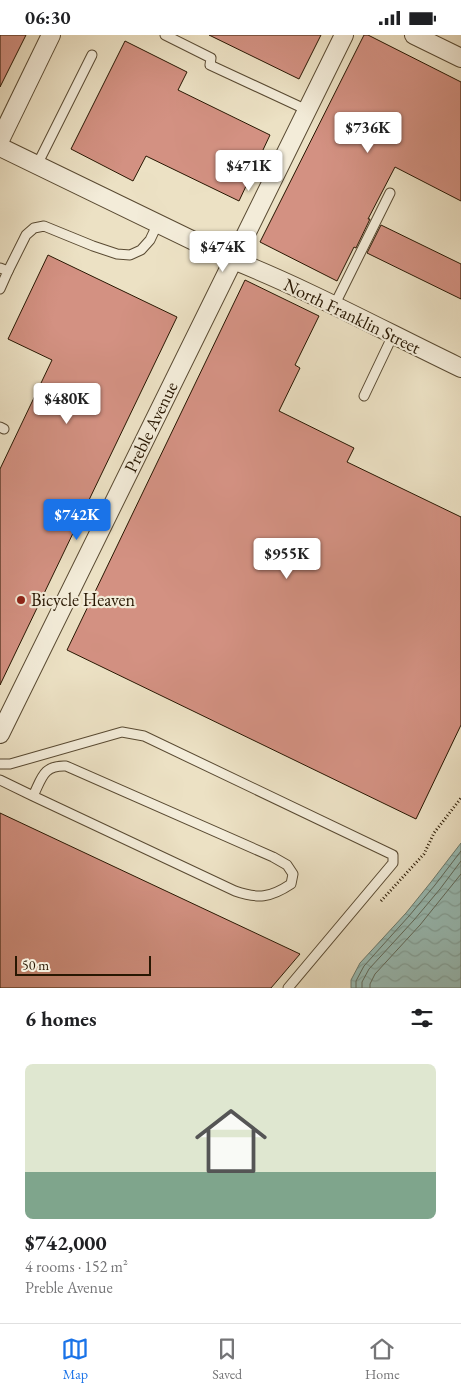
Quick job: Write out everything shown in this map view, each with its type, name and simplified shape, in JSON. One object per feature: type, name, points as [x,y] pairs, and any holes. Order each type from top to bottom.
[{"type":"street","points":[[0,140],[51,35]]},
{"type":"street","name":"Preble Avenue","points":[[0,734],[344,35]]},
{"type":"street","points":[[414,35],[461,58]]},
{"type":"street","name":"North Franklin Street","points":[[0,147],[233,260],[256,269],[393,335],[459,363]]},
{"type":"lane","points":[[165,35],[211,58],[210,65],[307,110]]},
{"type":"lane","points":[[37,165],[92,55]]},
{"type":"lane","points":[[334,306],[390,193]]},
{"type":"lane","points":[[0,289],[4,269],[26,235],[34,229],[44,226],[93,246],[130,255],[141,250],[150,240],[158,223]]},
{"type":"lane","points":[[364,396],[393,335]]},
{"type":"lane","points":[[0,764],[10,764],[122,732],[144,736],[393,855],[393,863],[288,988]]},
{"type":"lane","points":[[0,780],[32,796],[235,891],[249,896],[263,897],[280,891],[291,884],[293,874],[287,865],[273,857],[66,766],[57,765],[47,770],[32,796]]},
{"type":"water","points":[[461,843],[461,988],[351,988],[351,980],[360,963],[406,913]]},
{"type":"building","points":[[0,35],[26,35],[0,87]]},
{"type":"building","points":[[209,35],[321,35],[299,79]]},
{"type":"building","points":[[364,35],[368,35],[461,82],[461,201],[395,167],[368,219],[370,219],[356,248],[354,247],[337,281],[260,242]]},
{"type":"building","points":[[125,41],[187,72],[178,90],[270,135],[239,201],[146,156],[133,181],[71,149]]},
{"type":"building","points":[[381,225],[461,264],[461,299],[367,253]]},
{"type":"building","points":[[48,255],[177,317],[0,685],[0,469],[52,360],[8,339]]},
{"type":"building","points":[[245,280],[319,316],[295,365],[300,368],[279,411],[354,448],[347,462],[461,517],[461,725],[416,819],[67,650]]},
{"type":"building","points":[[0,813],[300,954],[271,988],[0,988]]},
{"type":"place","name":"Bicycle Heaven","points":[[21,600]]}]
